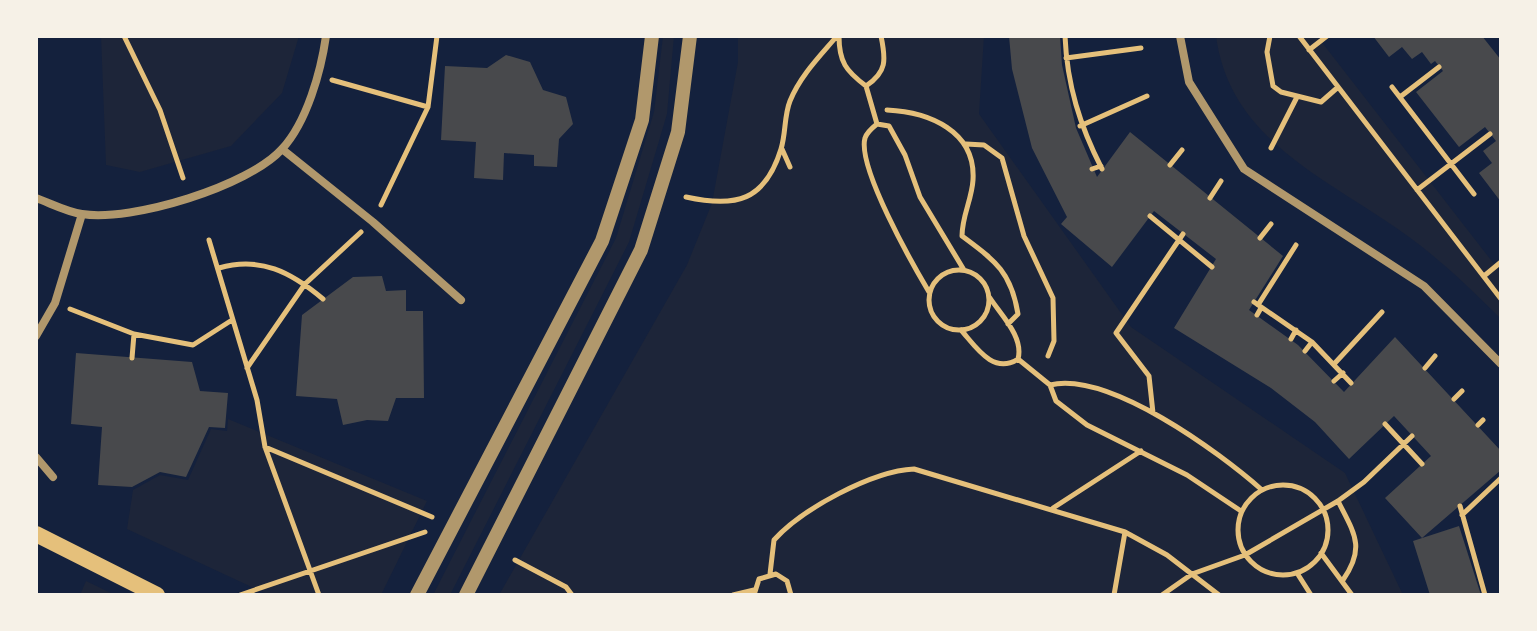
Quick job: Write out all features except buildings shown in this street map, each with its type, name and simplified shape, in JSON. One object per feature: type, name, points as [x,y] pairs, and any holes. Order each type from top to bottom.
[{"type":"main road","points":[[36,534],[157,595]]},
{"type":"street","points":[[36,198],[82,214],[152,211],[254,168],[282,149],[321,76],[326,36]]},
{"type":"street","points":[[417,595],[602,241],[642,120],[652,36]]},
{"type":"street","points":[[466,595],[641,250],[678,132],[690,36]]},
{"type":"street","points":[[1180,36],[1189,82],[1244,169],[1424,286],[1501,364]]},
{"type":"street","points":[[282,149],[373,222],[461,300]]},
{"type":"street","points":[[36,336],[55,303],[82,214]]},
{"type":"street","points":[[36,457],[53,477]]},
{"type":"path","points":[[124,36],[160,110],[183,178]]},
{"type":"path","points":[[247,368],[305,284],[373,222],[428,107],[437,36]]},
{"type":"path","points":[[838,36],[839,54],[846,71],[866,86],[877,124]]},
{"type":"path","points":[[686,197],[712,203],[752,196],[765,185],[781,148],[792,96],[838,36]]},
{"type":"path","points":[[866,86],[881,76],[886,63],[881,36]]},
{"type":"path","points":[[1065,36],[1066,74],[1075,116],[1082,136],[1102,168],[1092,169]]},
{"type":"path","points":[[1270,36],[1267,52],[1273,86],[1297,97],[1321,102],[1337,88]]},
{"type":"path","points":[[1299,36],[1501,299]]},
{"type":"path","points":[[1309,50],[1327,36]]},
{"type":"path","points":[[1066,58],[1141,48]]},
{"type":"path","points":[[1400,97],[1439,67]]},
{"type":"path","points":[[321,76],[428,107]]},
{"type":"path","points":[[1392,87],[1474,194]]},
{"type":"path","points":[[1080,126],[1147,96]]},
{"type":"path","points":[[1271,148],[1297,97]]},
{"type":"path","points":[[887,110],[925,116],[955,131],[966,144],[973,166],[973,184],[962,222],[962,236],[994,257],[1004,272],[1018,314],[1010,322]]},
{"type":"path","points":[[877,124],[889,126],[905,155],[920,197],[964,270],[980,278],[989,297],[1010,322],[1020,347],[1018,359]]},
{"type":"path","points":[[877,124],[866,135],[864,143],[869,169],[930,293]]},
{"type":"path","points":[[1417,190],[1490,134]]},
{"type":"path","points":[[966,144],[984,145],[1002,158],[1024,236],[1053,298],[1054,341],[1048,356]]},
{"type":"path","points":[[781,148],[790,167]]},
{"type":"path","points":[[1170,165],[1182,150]]},
{"type":"path","points":[[1210,198],[1221,181]]},
{"type":"path","points":[[1150,216],[1181,237],[1212,267]]},
{"type":"path","points":[[1260,238],[1271,224]]},
{"type":"path","points":[[1153,413],[1149,376],[1116,333],[1181,237]]},
{"type":"path","points":[[209,240],[257,400],[265,447],[319,595]]},
{"type":"path","points":[[1257,315],[1258,305],[1296,245]]},
{"type":"path","points":[[219,268],[243,261],[272,267],[305,284],[323,299]]},
{"type":"path","points":[[1484,276],[1501,262]]},
{"type":"path","points":[[964,270],[939,278],[930,293],[929,303],[937,321],[960,329],[990,361],[1004,364],[1018,359]]},
{"type":"path","points":[[960,329],[982,320],[989,297]]},
{"type":"path","points":[[55,303],[134,334],[193,345],[232,320]]},
{"type":"path","points":[[1258,305],[1312,342],[1351,383]]},
{"type":"path","points":[[1335,363],[1382,312]]},
{"type":"path","points":[[1291,339],[1296,330]]},
{"type":"path","points":[[132,358],[134,334]]},
{"type":"path","points":[[1305,351],[1312,342]]},
{"type":"path","points":[[1425,368],[1435,356]]},
{"type":"path","points":[[1018,359],[1050,385],[1051,393],[1062,407],[1087,425],[1187,475],[1241,511]]},
{"type":"path","points":[[1334,381],[1343,373]]},
{"type":"path","points":[[1050,385],[1067,381],[1082,385],[1153,413],[1204,444],[1262,490]]},
{"type":"path","points":[[1454,399],[1462,391]]},
{"type":"path","points":[[1385,424],[1422,464]]},
{"type":"path","points":[[1162,595],[1192,574],[1245,555],[1338,501],[1364,482],[1412,436]]},
{"type":"path","points":[[265,447],[432,517]]},
{"type":"path","points":[[1052,508],[1141,451]]},
{"type":"path","points":[[770,574],[774,540],[778,535],[836,495],[905,470],[922,471],[1125,532],[1146,541],[1219,595]]},
{"type":"path","points":[[1462,515],[1501,478]]},
{"type":"path","points":[[1280,485],[1298,488],[1313,497],[1323,510],[1328,529],[1321,553],[1297,573],[1273,574],[1252,564],[1245,555],[1238,534],[1241,511],[1262,490],[1280,485]]},
{"type":"path","points":[[1338,501],[1357,543],[1353,563],[1343,580]]},
{"type":"path","points":[[1460,506],[1464,532],[1485,595]]},
{"type":"path","points":[[240,595],[425,532]]},
{"type":"path","points":[[1114,595],[1125,532]]},
{"type":"path","points":[[1321,553],[1352,595]]},
{"type":"path","points":[[515,560],[566,587],[572,595]]},
{"type":"path","points":[[1297,573],[1311,595]]},
{"type":"path","points":[[733,595],[754,592],[759,579],[770,574],[787,581],[791,595]]},
{"type":"shaded area","points":[[101,36],[299,36],[282,93],[231,146],[140,172],[106,165]]},
{"type":"shaded area","points":[[663,36],[674,36],[667,114],[629,242],[450,595],[433,595],[616,238],[654,112]]},
{"type":"shaded area","points":[[738,36],[984,36],[979,114],[1131,327],[1345,473],[1403,595],[499,595],[687,265],[712,203],[738,62]]},
{"type":"shaded area","points":[[1216,36],[1317,36],[1501,273],[1501,319],[1422,247],[1318,177],[1263,132],[1241,105],[1225,73]]},
{"type":"shaded area","points":[[228,419],[427,501],[381,595],[269,595],[127,529],[133,490],[160,475],[188,480],[211,429],[227,431]]},
{"type":"shaded area","points":[[86,581],[115,595],[80,595]]}]
